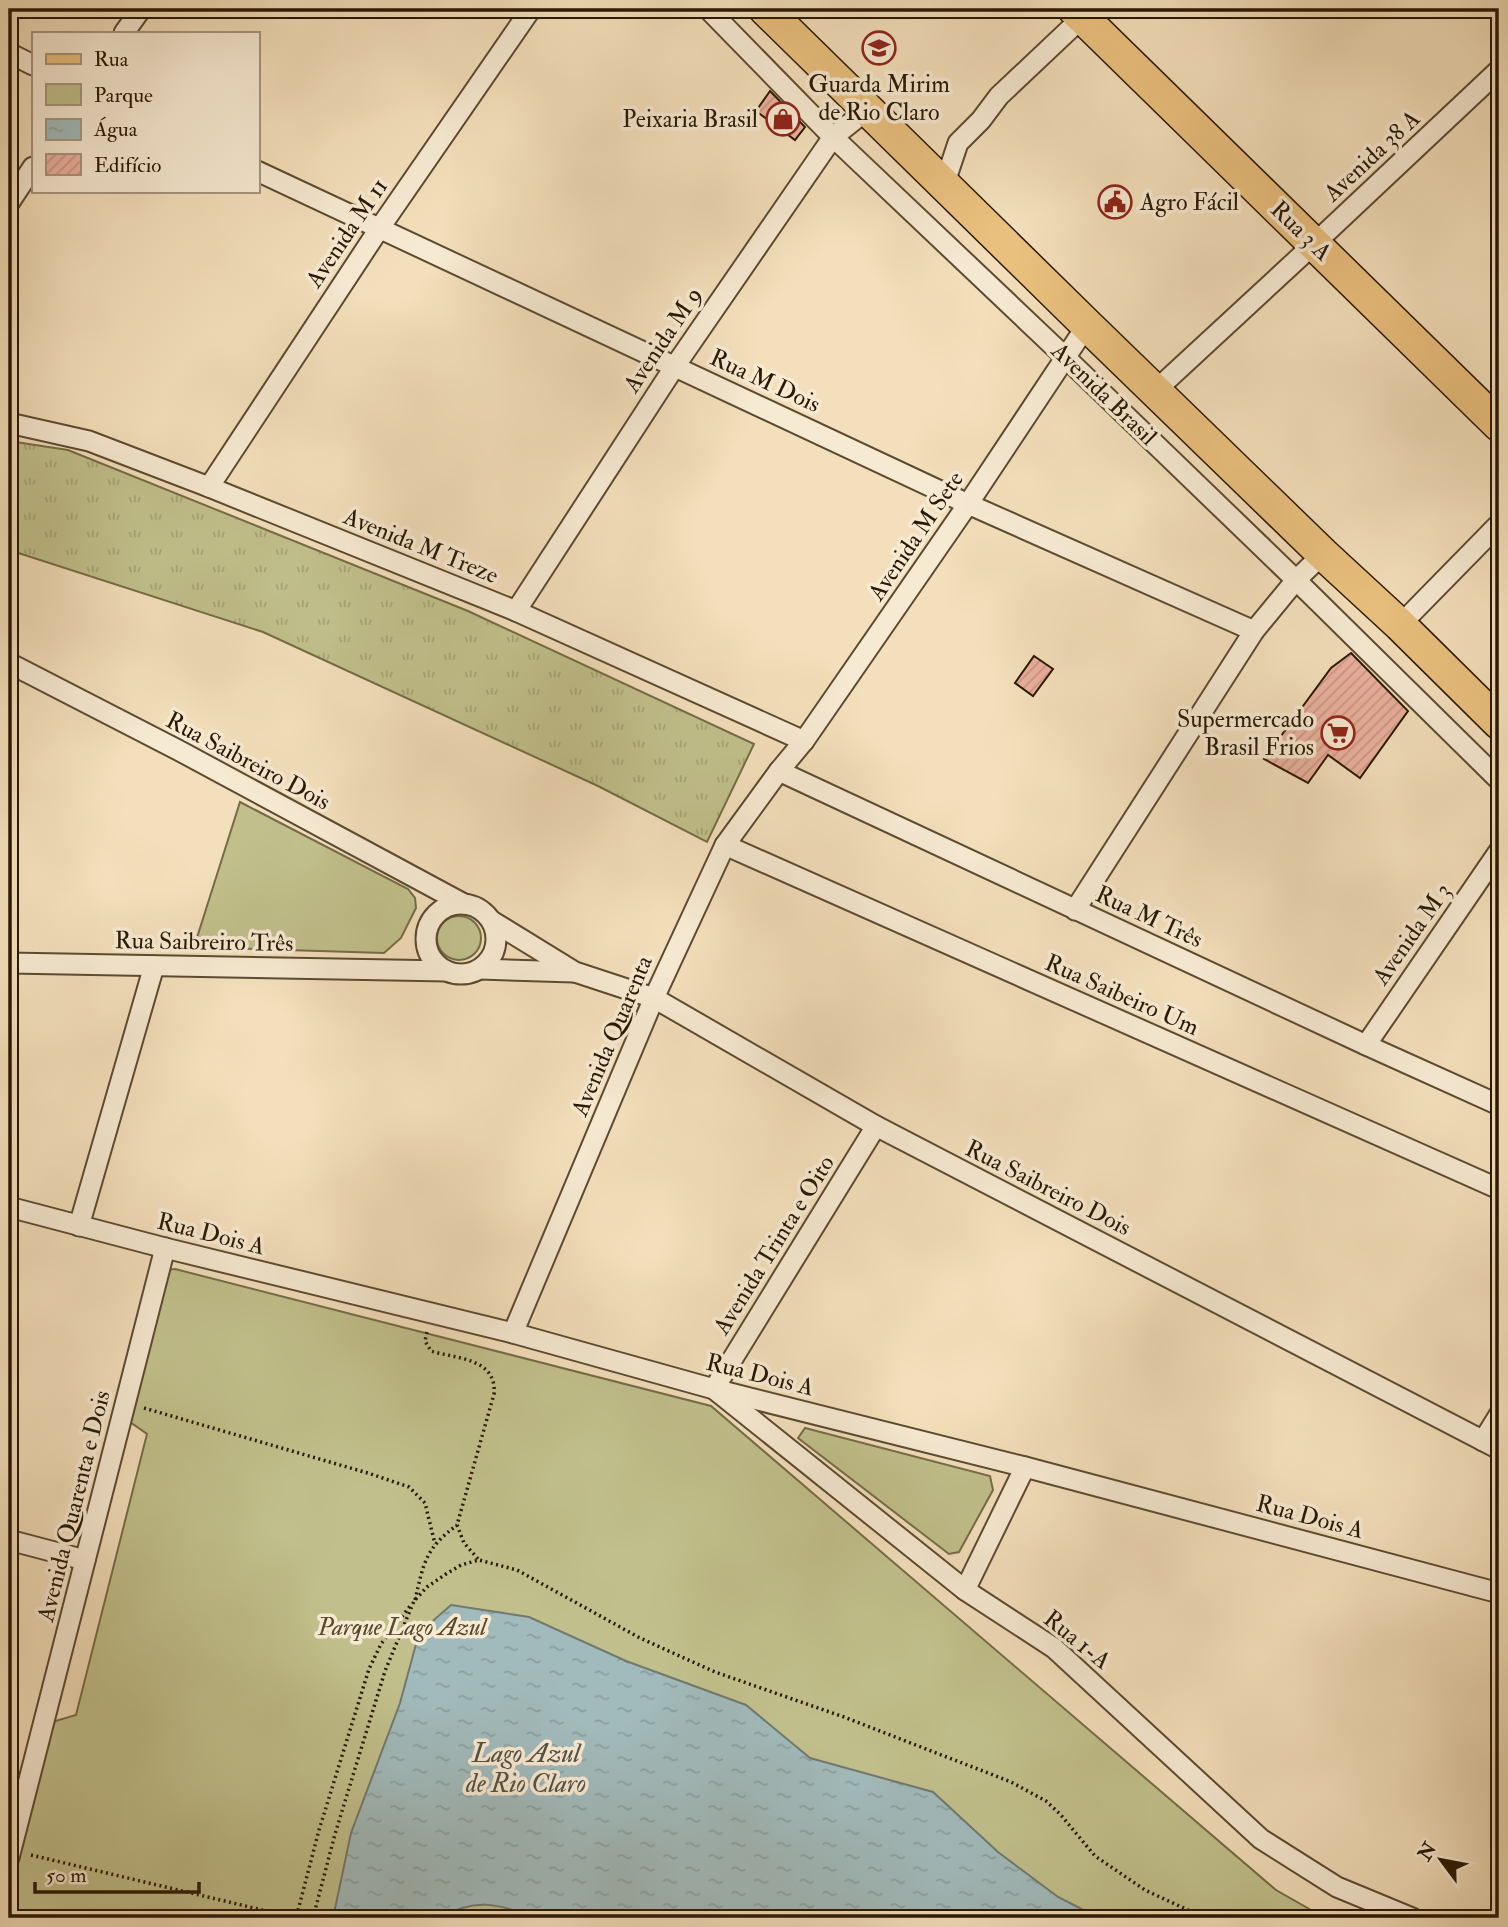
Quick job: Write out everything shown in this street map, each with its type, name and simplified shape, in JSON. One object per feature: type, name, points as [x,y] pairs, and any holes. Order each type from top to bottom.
[{"type":"main road","name":"Avenida Brasil","points":[[765,9],[1499,723]]},
{"type":"main road","name":"Rua 3 A","points":[[1083,12],[1499,425]]},
{"type":"street","points":[[125,32],[141,9]]},
{"type":"street","name":"Avenida M 11","points":[[209,487],[379,229],[531,9]]},
{"type":"street","name":"Avenida Brasil","points":[[708,9],[833,137],[1296,580],[1499,780]]},
{"type":"street","points":[[944,185],[958,143],[981,120],[999,96],[1083,12]]},
{"type":"street","points":[[9,53],[32,64]]},
{"type":"street","name":"Avenida 38 A","points":[[1155,391],[1499,69]]},
{"type":"street","name":"Avenida M 9","points":[[516,611],[675,366],[833,137],[867,110]]},
{"type":"street","points":[[9,202],[32,168]]},
{"type":"street","name":"Rua M Dois","points":[[259,172],[968,504],[1254,631]]},
{"type":"street","name":"Avenida M Sete","points":[[779,771],[804,741],[968,504],[1087,325]]},
{"type":"street","name":"Avenida M Treze","points":[[9,423],[89,441],[209,487],[516,611],[804,741]]},
{"type":"street","points":[[1400,625],[1499,524]]},
{"type":"street","points":[[1075,910],[1254,631],[1296,580],[1323,554]]},
{"type":"street","name":"Rua Saibreiro Dois","points":[[9,663],[178,750],[464,904]]},
{"type":"street","name":"Rua M Três","points":[[779,771],[1499,1105]]},
{"type":"street","name":"Avenida Quarenta","points":[[513,1333],[654,998],[724,845],[779,771]]},
{"type":"street","name":"Rua Saibeiro Um","points":[[724,845],[1499,1189]]},
{"type":"street","name":"Avenida M 3","points":[[1366,1045],[1499,851]]},
{"type":"street","points":[[452,905],[475,906],[485,912],[492,921],[496,931],[494,952],[480,969],[458,974],[447,971],[429,954],[426,943],[432,919],[452,905]]},
{"type":"street","name":"Rua Saibreiro Dois","points":[[492,921],[575,972],[654,998],[876,1126],[1491,1445]]},
{"type":"street","name":"Rua Saibreiro Três","points":[[399,970],[429,954]]},
{"type":"street","name":"Rua Saibreiro Três","points":[[9,963],[447,971]]},
{"type":"street","points":[[79,1226],[154,966]]},
{"type":"street","name":"Rua Saibreiro Dois","points":[[480,969],[575,972]]},
{"type":"street","name":"Avenida Trinta e Oito","points":[[714,1389],[876,1126]]},
{"type":"street","name":"Rua Dois A","points":[[9,1208],[513,1333],[714,1389],[1025,1467],[1499,1593]]},
{"type":"street","name":"Avenida Quarenta e Dois","points":[[10,1854],[165,1248]]},
{"type":"street","name":"Rua 1-A","points":[[714,1389],[965,1590],[1054,1648],[1261,1839],[1337,1887],[1412,1918]]},
{"type":"street","points":[[1491,1445],[1499,1415]]},
{"type":"street","points":[[965,1590],[1025,1467]]},
{"type":"street","points":[[9,1540],[85,1560]]},
{"type":"path","points":[[313,1918],[335,1834],[385,1671],[414,1601],[427,1556],[435,1544],[457,1525],[494,1394],[492,1374],[482,1364],[431,1351],[425,1341],[430,1312]]},
{"type":"path","points":[[125,1403],[409,1487],[425,1503],[435,1544]]},
{"type":"path","points":[[457,1525],[464,1543],[478,1560]]},
{"type":"path","points":[[10,1854],[296,1918],[319,1830],[369,1670],[381,1644],[427,1587],[461,1565],[478,1560],[517,1570],[640,1638],[715,1672],[844,1717],[1011,1782],[1046,1801],[1095,1856],[1145,1890],[1212,1918]]},
{"type":"green space","points":[[9,441],[68,450],[468,611],[754,744],[707,842],[598,786],[263,632],[9,550]]},
{"type":"green space","points":[[240,802],[408,889],[415,898],[416,908],[401,938],[384,953],[194,947]]},
{"type":"green space","points":[[459,916],[468,917],[475,922],[480,929],[480,947],[475,954],[468,959],[459,960],[450,959],[443,954],[438,947],[437,938],[438,929],[443,922],[450,917]]},
{"type":"green space","name":"Parque Lago Azul","points":[[175,1269],[711,1406],[1276,1890],[1325,1918],[9,1918],[9,1889],[52,1722],[76,1715],[147,1434],[130,1422],[167,1270]]},
{"type":"green space","points":[[805,1428],[990,1476],[993,1490],[959,1552],[949,1554],[798,1438]]},
{"type":"water","name":"Lago Azul de Rio Claro","points":[[451,1605],[529,1617],[626,1661],[746,1705],[810,1758],[933,1792],[998,1852],[1058,1897],[1099,1918],[532,1918],[497,1906],[474,1905],[440,1918],[333,1918],[351,1833],[400,1703],[419,1633]]},
{"type":"building","name":"Peixaria Brasil","points":[[770,91],[805,127],[795,140],[756,111]]},
{"type":"building","name":"Supermercado Brasil Frios","points":[[1351,653],[1408,711],[1360,778],[1328,755],[1308,783],[1264,759],[1331,668]]},
{"type":"building","points":[[1034,656],[1053,669],[1033,696],[1015,683]]},
{"type":"place","name":"Guarda Mirim de Rio Claro","points":[[879,48]]},
{"type":"place","name":"Peixaria Brasil","points":[[783,119]]},
{"type":"place","name":"Agro Fácil","points":[[1115,202]]},
{"type":"place","name":"Supermercado Brasil Frios","points":[[1338,733]]}]
